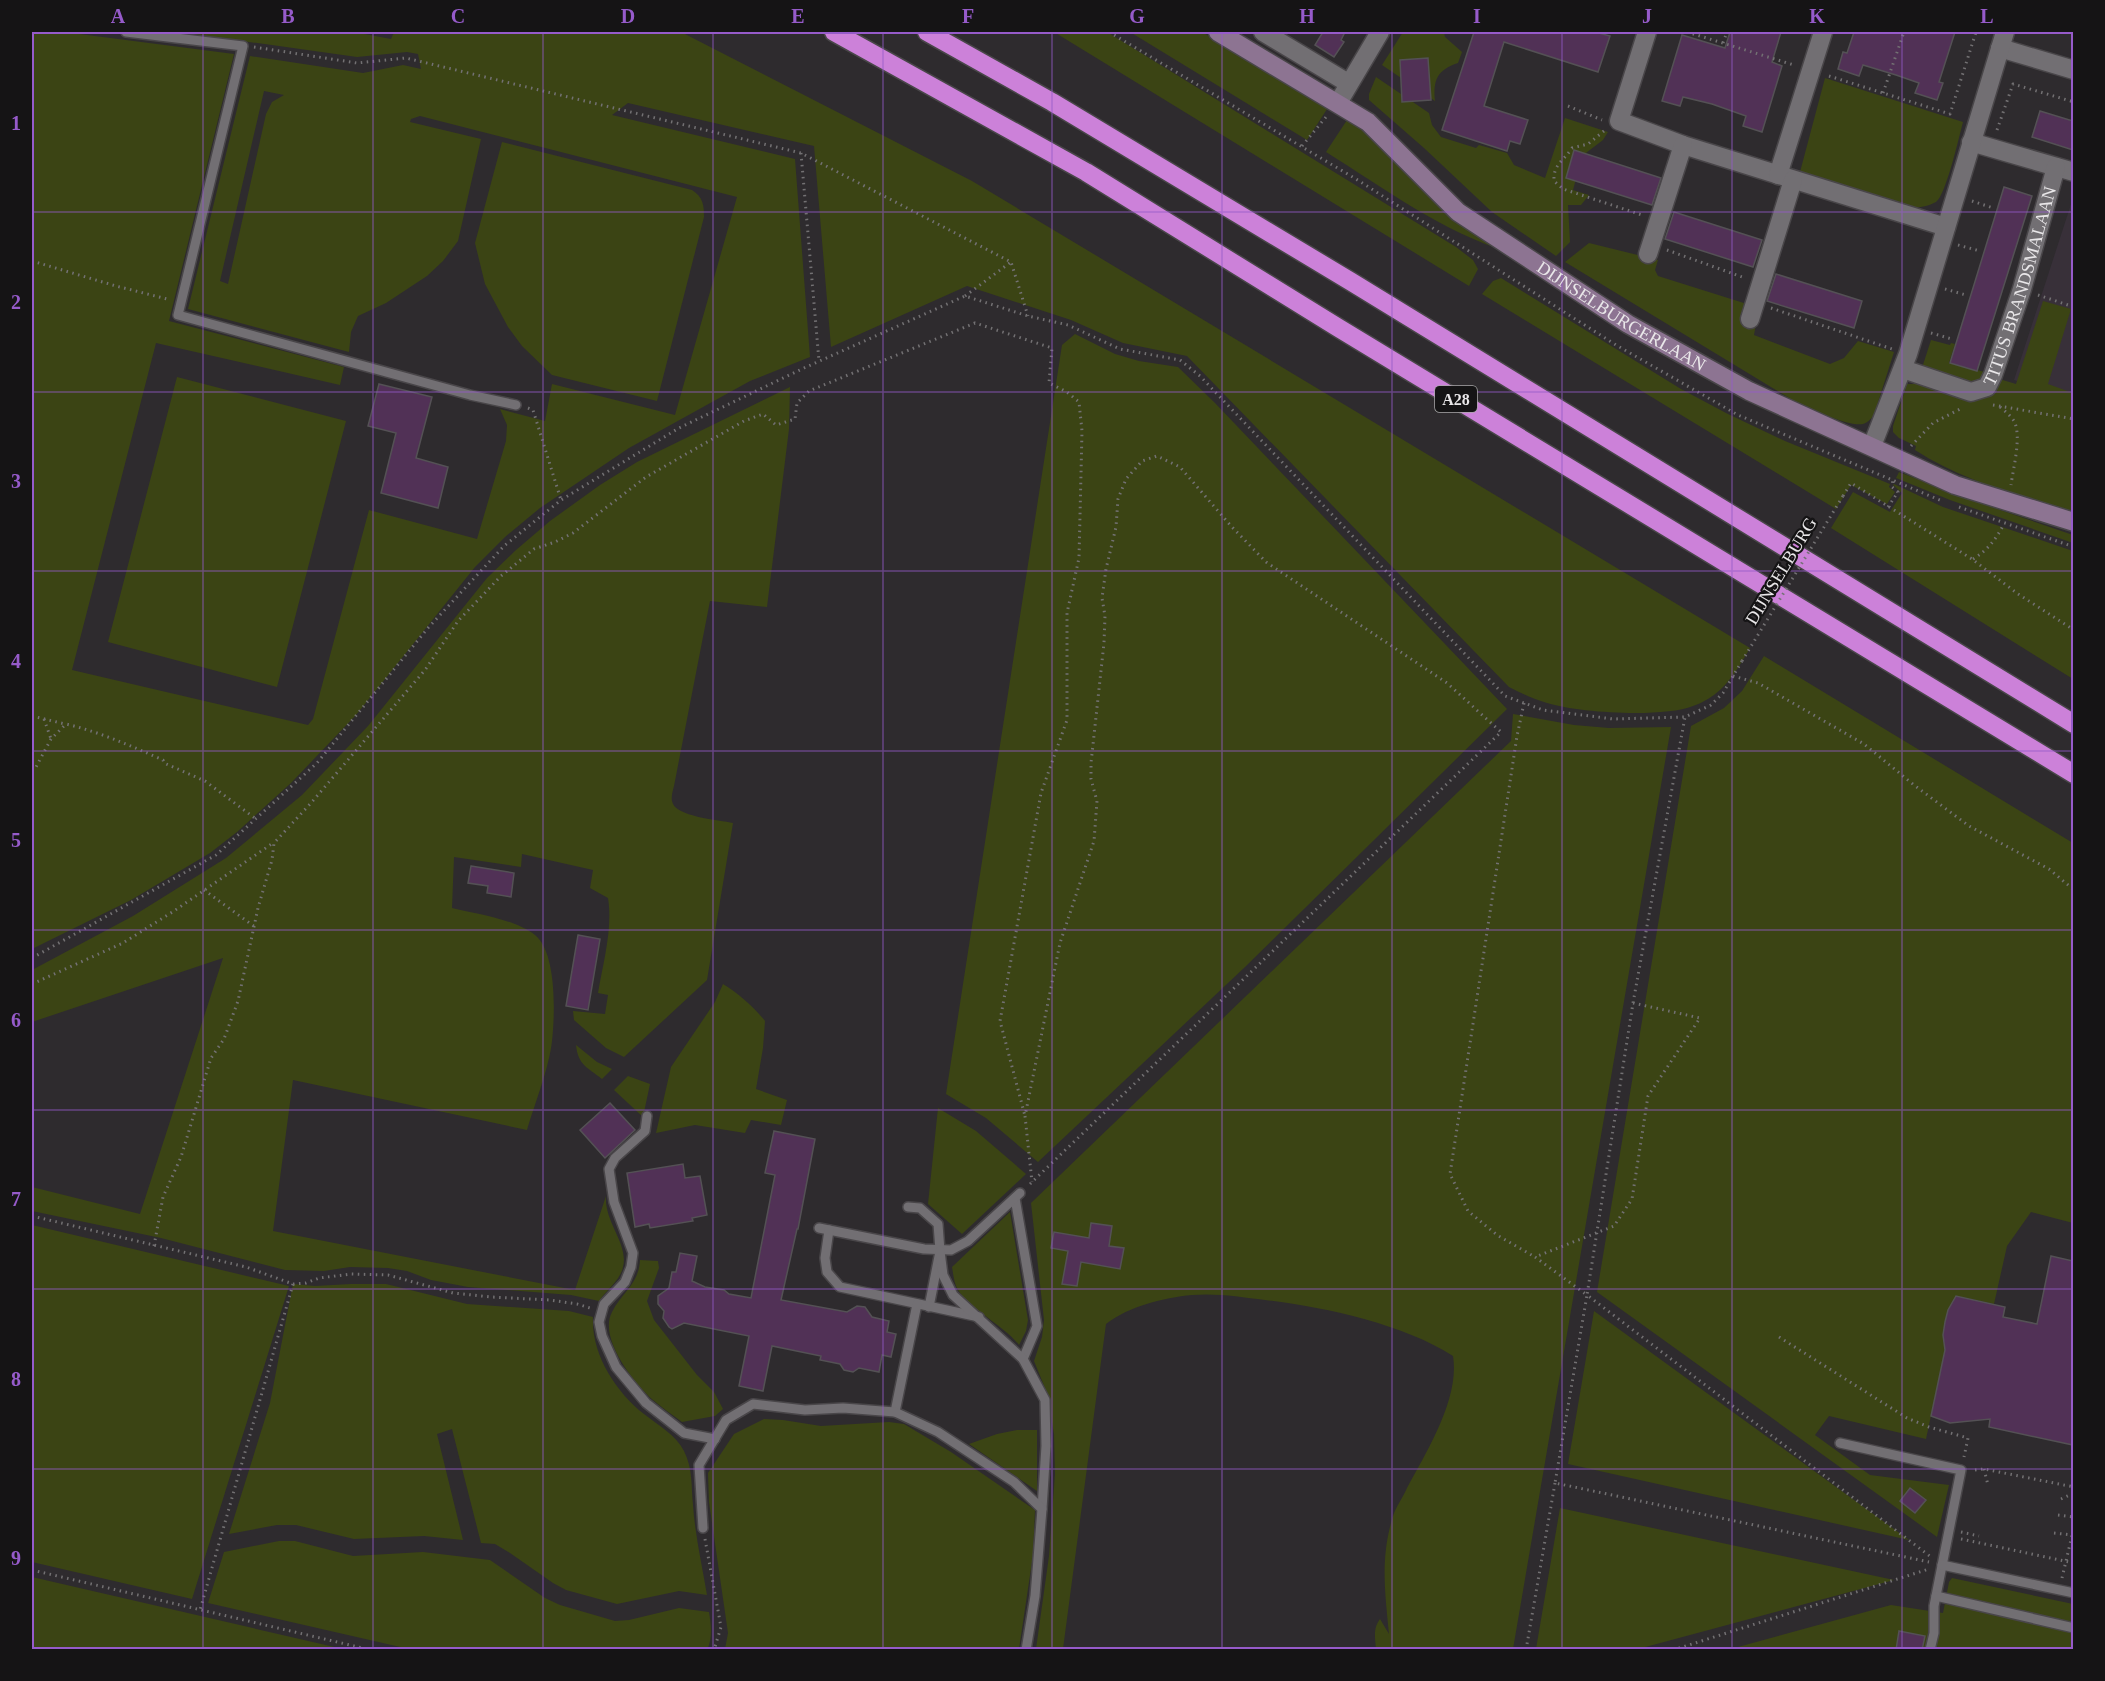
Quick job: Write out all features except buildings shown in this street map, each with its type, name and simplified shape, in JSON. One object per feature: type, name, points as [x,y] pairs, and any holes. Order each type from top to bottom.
[{"type":"highway","name":"A28","points":[[834,32],[1086,172],[2073,774]]},
{"type":"highway","name":"A28","points":[[927,32],[1052,102],[1299,250],[2073,724]]},
{"type":"main road","name":"DIJNSELBURGERLAAN","points":[[1218,32],[1368,122],[1458,212],[1628,324],[1749,391],[1872,446],[1905,449],[1955,485],[2073,522]]},
{"type":"street","points":[[1263,32],[1348,83]]},
{"type":"street","points":[[1338,103],[1380,32]]},
{"type":"street","points":[[1647,32],[1619,121],[1683,145],[1946,227]]},
{"type":"street","points":[[1752,311],[1761,284],[1811,69],[1823,32]]},
{"type":"street","points":[[1872,446],[1906,362],[1946,227],[1978,144],[2003,40],[2073,70]]},
{"type":"street","name":"TITUS BRANDSMALAAN","points":[[1906,362],[1971,392],[1987,387],[2065,170],[1978,144]]},
{"type":"street","points":[[1650,249],[1683,145]]},
{"type":"lane","points":[[126,32],[184,35],[243,46],[178,315],[470,395],[516,405]]},
{"type":"lane","points":[[647,1116],[645,1131],[615,1158],[609,1168],[614,1202],[633,1253],[625,1282],[604,1305],[599,1322],[602,1336],[616,1367],[646,1402],[684,1434],[715,1439]]},
{"type":"lane","points":[[979,1317],[840,1287],[827,1272],[824,1229],[924,1249],[951,1250],[968,1241],[1018,1196]]},
{"type":"lane","points":[[1018,1196],[1037,1326],[1023,1359]]},
{"type":"lane","points":[[908,1207],[920,1208],[938,1224],[943,1275],[953,1294],[1023,1359],[1045,1400],[1046,1446],[1042,1509],[1035,1596],[1026,1650]]},
{"type":"lane","points":[[929,1307],[940,1251]]},
{"type":"lane","points":[[895,1412],[917,1304]]},
{"type":"lane","points":[[703,1528],[699,1465],[726,1420],[753,1404],[805,1410],[843,1408],[895,1412],[938,1432],[1014,1482],[1042,1509]]},
{"type":"lane","points":[[1840,1443],[1961,1470],[1936,1596],[1934,1633],[1930,1650]]},
{"type":"lane","points":[[1942,1565],[2073,1593]]},
{"type":"lane","points":[[1936,1596],[2073,1628]]},
{"type":"path","points":[[1687,32],[1950,114],[1976,32]]},
{"type":"path","points":[[1723,43],[1726,32]]},
{"type":"path","points":[[1883,93],[1904,32]]},
{"type":"path","points":[[243,46],[357,63],[406,58],[801,153],[1011,262],[1028,316]]},
{"type":"path","points":[[1978,144],[1999,128],[2013,84],[2073,102]]},
{"type":"path","points":[[1302,146],[1338,103]]},
{"type":"path","points":[[1568,106],[1605,121],[1619,121]]},
{"type":"path","points":[[1619,121],[1588,144],[1572,148],[1566,157],[1557,163],[1553,172],[1554,181],[1563,189],[1658,220]]},
{"type":"path","points":[[801,153],[819,361]]},
{"type":"path","points":[[1969,200],[1993,207]]},
{"type":"path","points":[[1956,244],[1980,251]]},
{"type":"path","points":[[1650,249],[1761,284]]},
{"type":"path","points":[[32,261],[116,286],[181,302]]},
{"type":"path","points":[[32,958],[216,855],[317,763],[428,628],[504,546],[561,501],[679,428],[819,361],[965,296],[1011,262]]},
{"type":"path","points":[[1943,288],[1966,295]]},
{"type":"path","points":[[2022,289],[2073,307]]},
{"type":"path","points":[[965,296],[1028,316],[1068,325],[1120,349],[1180,360],[1200,376],[1505,696],[1543,710],[1613,719],[1685,717],[1634,1004],[1526,1650]]},
{"type":"path","points":[[1752,311],[1906,362]]},
{"type":"path","points":[[32,984],[123,943],[274,843],[425,670],[458,621],[501,576],[534,549],[573,533],[646,477],[744,421],[763,414],[776,425],[795,419],[797,403],[809,391],[975,323],[1052,348],[1049,382],[1079,402],[1082,431],[1079,558],[1067,613],[1067,720],[1041,793],[1000,1021],[1025,1116],[1032,1182]]},
{"type":"path","points":[[1927,343],[1930,332],[1952,339]]},
{"type":"path","points":[[1977,391],[1980,403],[2073,419]]},
{"type":"path","points":[[516,405],[533,410],[561,501]]},
{"type":"path","points":[[1964,407],[1933,423],[1905,449],[1892,487],[1898,492],[1888,507],[1972,559],[2018,594],[2073,630]]},
{"type":"path","points":[[1018,1196],[1501,732],[1447,682],[1266,562],[1180,467],[1157,456],[1142,461],[1126,479],[1118,499],[1116,527],[1102,598],[1105,616],[1104,643],[1091,763],[1091,779],[1097,801],[1094,841],[1060,943],[1025,1116]]},
{"type":"path","name":"DIJNSELBURG","points":[[1685,717],[1712,705],[1723,693],[1851,483],[1888,507]]},
{"type":"path","points":[[1733,676],[1758,683],[1864,744],[1914,785],[1970,826],[2049,869],[2073,890]]},
{"type":"path","points":[[1524,703],[1450,1174],[1467,1211],[1497,1235],[1535,1257],[1587,1295],[1942,1565]]},
{"type":"path","points":[[32,716],[89,729],[127,743],[205,781],[256,819]]},
{"type":"path","points":[[44,719],[51,739]]},
{"type":"path","points":[[32,771],[51,739],[66,724]]},
{"type":"path","points":[[154,1246],[163,1197],[181,1157],[211,1058],[224,1039],[238,1001],[272,860],[274,843]]},
{"type":"path","points":[[204,890],[255,927]]},
{"type":"path","points":[[1535,1257],[1614,1226],[1632,1199],[1648,1096],[1700,1018],[1634,1004]]},
{"type":"path","points":[[32,1216],[246,1267],[293,1284],[351,1274],[388,1275],[453,1293],[550,1300],[577,1304],[602,1313]]},
{"type":"path","points":[[200,1610],[293,1284]]},
{"type":"path","points":[[1779,1337],[1907,1418],[1968,1438],[1961,1470],[1984,1469],[2073,1487]]},
{"type":"path","points":[[1837,1375],[1840,1370]]},
{"type":"path","points":[[1984,1469],[1988,1485]]},
{"type":"path","points":[[1555,1483],[1942,1565]]},
{"type":"path","points":[[2061,1499],[2073,1493]]},
{"type":"path","points":[[2058,1515],[2073,1517]]},
{"type":"path","points":[[2066,1561],[2073,1527]]},
{"type":"path","points":[[703,1528],[721,1627],[714,1650]]},
{"type":"path","points":[[1950,1533],[1979,1536]]},
{"type":"path","points":[[1950,1533],[2073,1563]]},
{"type":"path","points":[[2054,1533],[2072,1535]]},
{"type":"path","points":[[1673,1650],[1942,1565]]},
{"type":"path","points":[[32,1570],[371,1650]]},
{"type":"shaded area","points":[[2074,199],[2073,399],[2014,380]]},
{"type":"green space","points":[[32,32],[64,32],[234,54],[169,321],[344,367],[340,385],[156,343],[72,670],[308,725],[313,719],[369,510],[477,539],[506,441],[507,425],[500,409],[545,421],[552,384],[675,415],[737,197],[420,116],[411,119],[410,122],[481,139],[458,241],[443,261],[427,276],[386,303],[358,316],[351,332],[349,352],[188,309],[250,56],[363,73],[403,65],[421,69],[418,54],[407,52],[357,57],[178,32],[354,32],[391,39],[394,32],[681,32],[972,181],[1750,648],[1720,690],[1701,703],[1679,710],[1642,713],[1599,712],[1547,703],[1509,687],[1187,356],[1123,343],[1071,320],[967,286],[831,347],[814,146],[628,103],[612,115],[795,159],[810,357],[750,381],[629,448],[540,508],[505,537],[475,567],[356,715],[291,783],[237,832],[210,853],[131,900],[32,949]],"holes":[[[264,91],[284,95],[272,102],[266,114],[228,284],[220,281]]]},
{"type":"green space","points":[[1054,32],[1107,32],[1456,247],[1473,260],[1478,269],[1469,286]]},
{"type":"green space","points":[[1130,32],[1202,32],[1329,106],[1307,140]]},
{"type":"green space","points":[[1403,32],[1444,32],[1445,37],[1462,52],[1458,63],[1445,69],[1438,77],[1435,101],[1382,65]]},
{"type":"green space","points":[[1376,77],[1429,113],[1432,125],[1441,137],[1476,148],[1479,145],[1507,153],[1514,165],[1545,178],[1565,118],[1608,132],[1603,140],[1582,156],[1573,190],[1589,195],[1581,205],[1568,205],[1570,242],[1556,256],[1492,212],[1369,100]]},
{"type":"green space","points":[[1825,78],[1963,122],[1948,178],[1936,202],[1913,208],[1800,172]]},
{"type":"green space","points":[[1349,117],[1398,163],[1509,252],[1485,244],[1438,222],[1326,152]]},
{"type":"green space","points":[[502,142],[692,190],[701,198],[704,217],[657,401],[552,375],[522,346],[508,327],[485,284],[475,243]]},
{"type":"green space","points":[[1589,243],[1658,260],[1655,270],[1658,276],[1747,304],[1757,319],[1754,335],[1830,364],[1844,358],[1858,341],[1894,352],[1874,415],[1863,424],[1849,423],[1799,404],[1565,262]]},
{"type":"green space","points":[[1501,278],[1681,389],[1785,441],[1890,484],[1889,487],[1895,492],[1887,504],[1851,485],[1836,509],[1482,294],[1493,281]]},
{"type":"green space","points":[[2043,301],[2071,309],[2048,384],[2073,393],[2073,513],[1992,487],[1952,471],[1915,450],[1916,446],[1899,438],[1893,432],[1907,384],[1917,384],[1918,379],[1964,394],[1996,378],[2016,384]]},
{"type":"green space","points":[[1075,334],[1115,354],[1139,361],[1178,367],[1507,709],[1245,967],[1038,1162],[986,1118],[946,1094],[1062,345]]},
{"type":"green space","points":[[1931,340],[1950,345],[1955,344],[1949,363],[1985,372],[1980,385],[1921,371]]},
{"type":"green space","points":[[177,377],[346,421],[277,687],[108,642]]},
{"type":"green space","points":[[790,387],[789,429],[767,607],[710,601],[672,795],[672,801],[681,811],[698,817],[733,823],[707,980],[624,1057],[606,1048],[574,1020],[573,1011],[605,1014],[608,995],[598,993],[608,933],[608,898],[590,888],[593,870],[522,854],[521,867],[454,857],[452,908],[495,918],[527,929],[542,944],[551,969],[554,1000],[552,1041],[545,1074],[527,1130],[293,1080],[273,1231],[575,1290],[606,1196],[606,1206],[624,1258],[622,1271],[599,1301],[571,1295],[468,1287],[388,1268],[285,1270],[161,1238],[32,1211],[32,1187],[140,1214],[223,958],[32,1022],[32,970],[133,916],[226,858],[302,795],[368,726],[487,578],[550,521],[637,462]]},
{"type":"green space","points":[[1899,472],[2073,535],[2073,543],[1950,500],[1896,478]]},
{"type":"green space","points":[[1894,484],[1943,507],[2073,551],[2073,679],[1831,528],[1853,492],[1890,512],[1902,493]]},
{"type":"green space","points":[[1764,656],[2073,843],[2073,1223],[2031,1212],[2007,1246],[1994,1304],[1957,1296],[1945,1322],[1943,1336],[1945,1350],[1926,1439],[1829,1416],[1815,1435],[1870,1475],[1949,1485],[1937,1537],[1597,1292],[1691,726],[1724,708],[1742,691]]},
{"type":"green space","points":[[1513,714],[1574,725],[1609,728],[1671,727],[1513,1649],[1376,1649],[1375,1630],[1380,1619],[1389,1634],[1385,1561],[1389,1531],[1396,1509],[1432,1441],[1447,1406],[1452,1389],[1453,1356],[1411,1335],[1337,1312],[1238,1297],[1192,1295],[1147,1304],[1125,1312],[1106,1324],[1063,1649],[1036,1649],[1049,1556],[1055,1474],[1054,1434],[1047,1393],[1034,1361],[1042,1337],[1044,1320],[1031,1203],[1511,741]]},
{"type":"green space","points":[[723,984],[746,1001],[765,1021],[756,1089],[787,1100],[781,1125],[751,1120],[745,1133],[695,1125],[656,1133],[671,1067],[715,1002]]},
{"type":"green space","points":[[576,1045],[597,1062],[612,1069],[602,1079],[581,1061]]},
{"type":"green space","points":[[628,1076],[650,1084],[643,1117],[614,1090]]},
{"type":"green space","points":[[938,1108],[976,1131],[1026,1174],[962,1234],[928,1204]]},
{"type":"green space","points":[[1010,1212],[1028,1320],[1026,1331],[1019,1345],[960,1293],[955,1284],[952,1267]]},
{"type":"green space","points":[[32,1225],[289,1286],[192,1599],[32,1562]]},
{"type":"green space","points":[[640,1260],[658,1261],[659,1268],[647,1301],[654,1320],[697,1375],[714,1392],[723,1409],[715,1416],[682,1422],[645,1392],[628,1372],[614,1347],[609,1323],[612,1312],[637,1275]]},
{"type":"green space","points":[[293,1284],[315,1286],[386,1284],[467,1304],[569,1311],[593,1317],[596,1345],[615,1383],[634,1405],[676,1440],[687,1458],[691,1477],[695,1528],[707,1595],[679,1591],[617,1604],[566,1590],[495,1544],[481,1543],[452,1429],[437,1434],[463,1540],[424,1536],[354,1539],[296,1525],[277,1525],[229,1534],[270,1403]]},
{"type":"green space","points":[[1594,1311],[1909,1540],[1568,1464]]},
{"type":"green space","points":[[764,1419],[821,1426],[889,1422],[904,1424],[951,1452],[1035,1510],[1033,1555],[1019,1649],[725,1649],[728,1633],[709,1502],[708,1473],[734,1434]]},
{"type":"green space","points":[[1017,1430],[1037,1430],[1037,1491],[969,1444]]},
{"type":"green space","points":[[1560,1508],[1894,1580],[1638,1649],[1536,1649]]},
{"type":"green space","points":[[279,1541],[295,1541],[353,1556],[423,1552],[490,1560],[545,1598],[560,1605],[615,1621],[629,1620],[679,1608],[709,1612],[710,1640],[707,1650],[409,1649],[208,1603],[224,1552]]},
{"type":"green space","points":[[32,1577],[343,1649],[32,1649]]},
{"type":"green space","points":[[1952,1578],[2073,1604],[2073,1649],[1727,1650],[1891,1605],[1943,1613],[1949,1582]]}]
